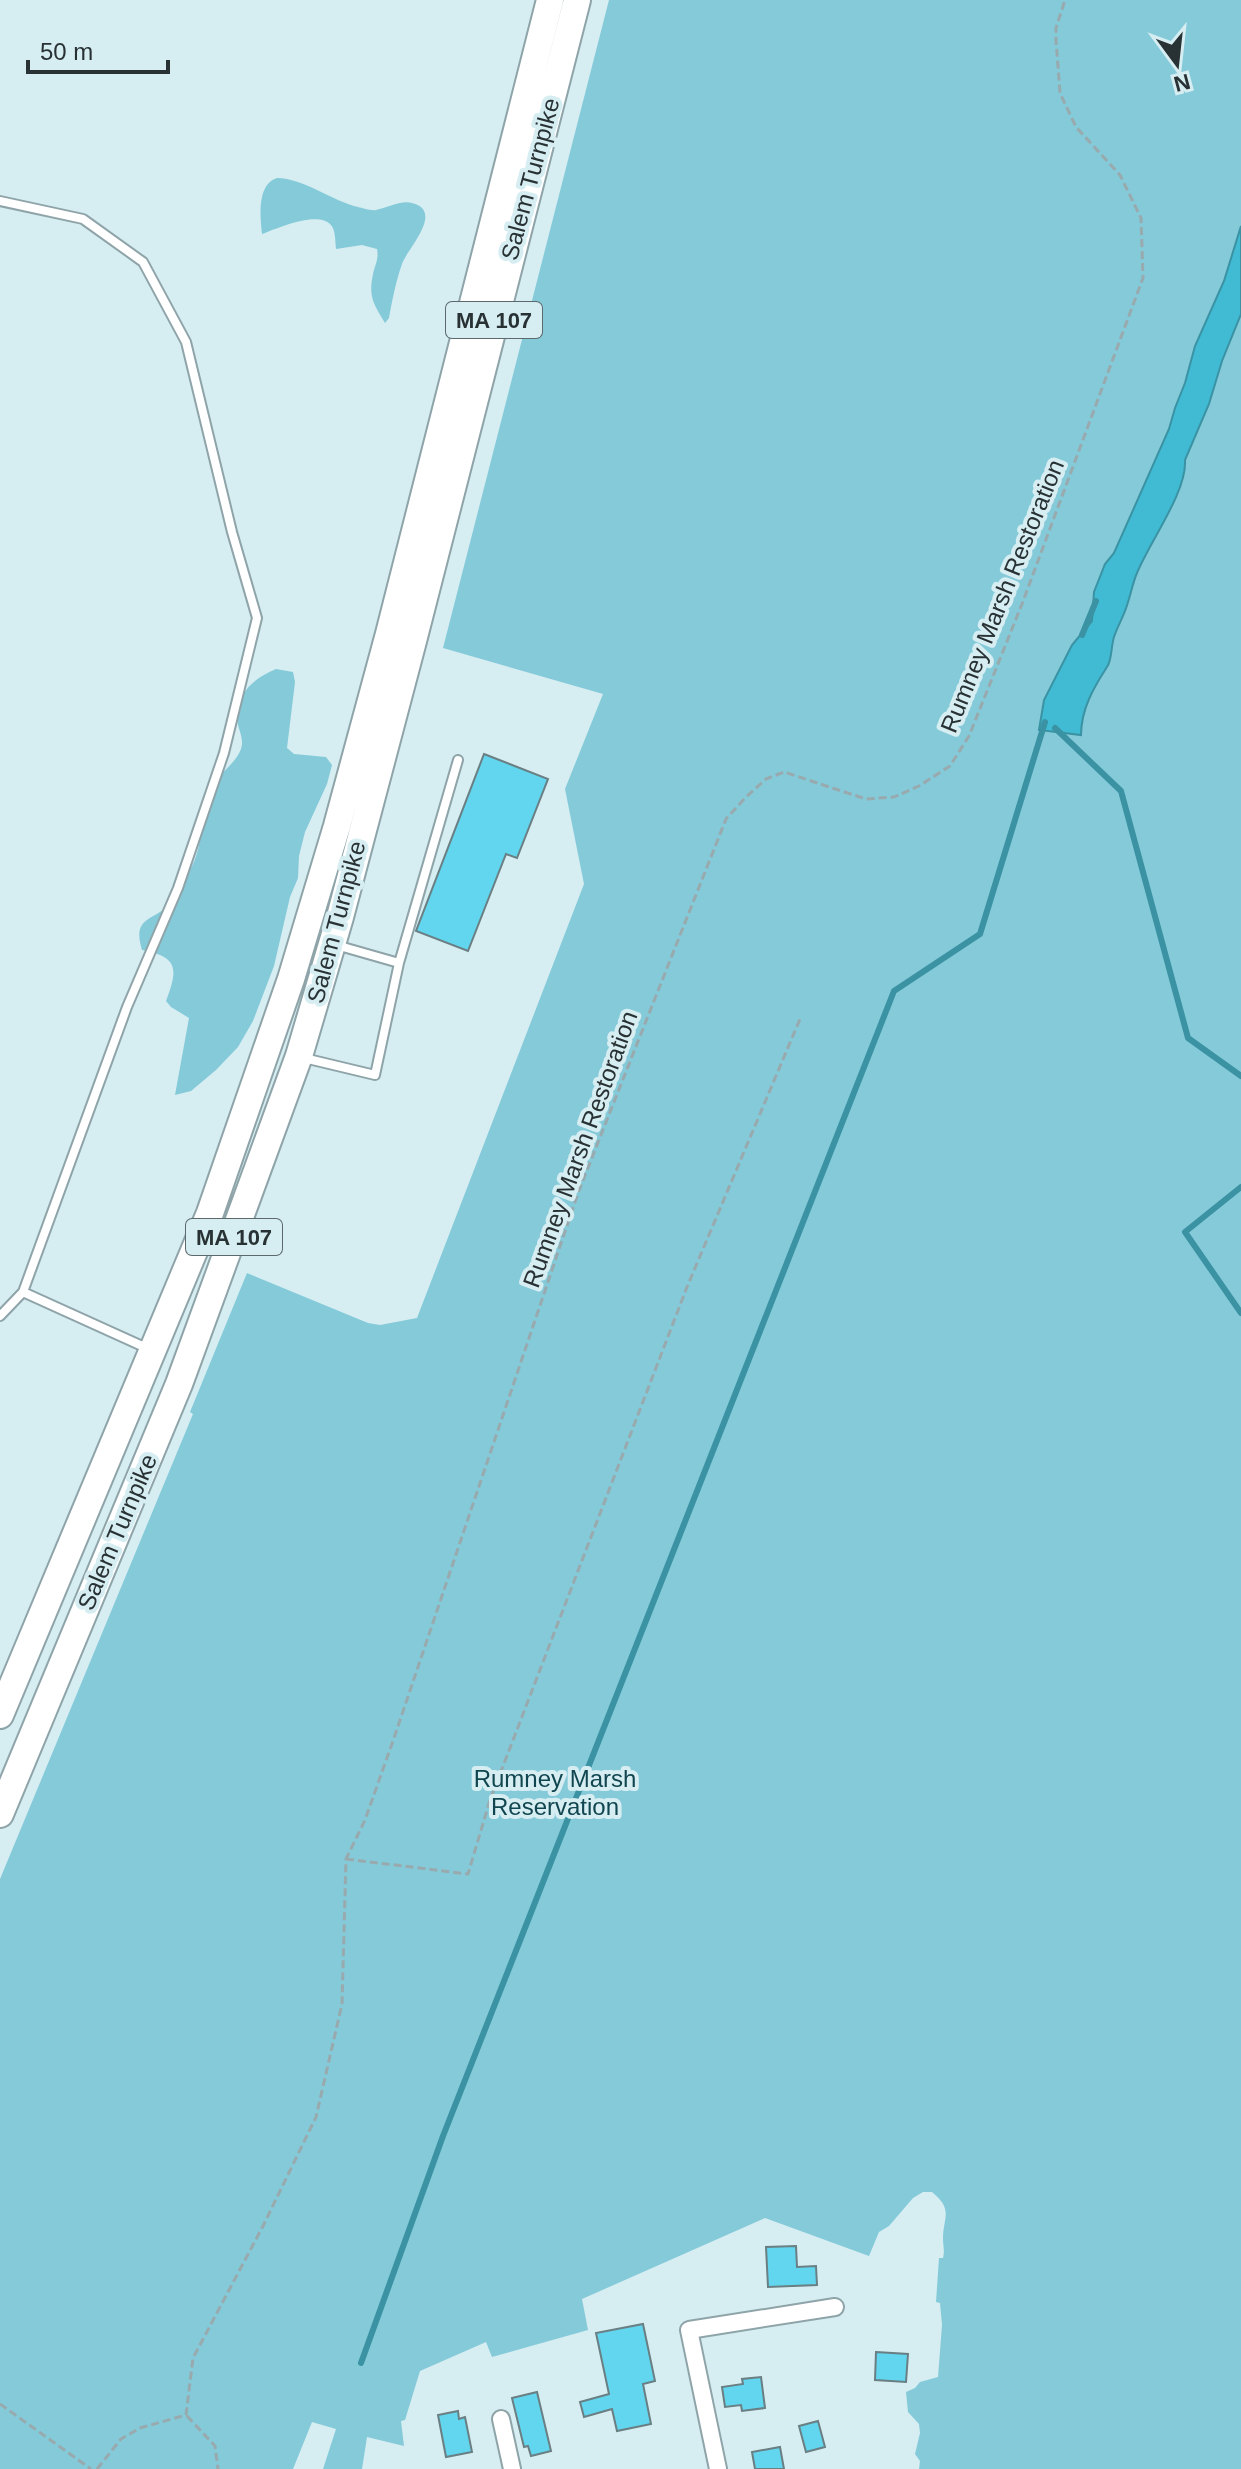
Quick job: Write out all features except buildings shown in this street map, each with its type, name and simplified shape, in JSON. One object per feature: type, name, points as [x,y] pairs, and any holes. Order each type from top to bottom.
[{"type":"main road","name":"Salem Turnpike","points":[[0,1715],[210,1213],[291,979],[337,826],[389,634],[550,0]]},
{"type":"main road","name":"Salem Turnpike","points":[[0,1814],[179,1384],[299,1056],[413,641],[577,0]]},
{"type":"street","points":[[718,2469],[689,2330],[835,2307]]},
{"type":"street","points":[[501,2419],[512,2469]]},
{"type":"lane","points":[[0,201],[83,219],[143,262],[186,342],[232,532],[257,618],[224,753],[178,888],[127,1007],[23,1292],[0,1316]]},
{"type":"lane","points":[[299,1056],[375,1075],[399,963],[458,760]]},
{"type":"lane","points":[[332,943],[399,963]]},
{"type":"lane","points":[[23,1292],[151,1351]]},
{"type":"path","name":"Rumney Marsh Restoration","points":[[186,2415],[193,2358],[316,2117],[342,2004],[346,1859],[365,1820],[394,1738],[578,1193],[726,819],[766,779],[784,772],[866,799],[894,797],[919,786],[950,766],[969,736],[1022,604],[1143,278],[1141,218],[1120,175],[1076,127],[1060,93],[1056,28],[1065,0]]},
{"type":"path","points":[[346,1859],[468,1874],[490,1800],[681,1301],[800,1019]]},
{"type":"path","points":[[0,2404],[94,2469],[121,2439],[140,2428],[186,2415],[215,2446],[218,2469]]},
{"type":"green space","name":"Rumney Marsh Reservation","points":[[609,0],[1241,0],[1241,2469],[919,2469],[920,2461],[915,2454],[919,2424],[908,2412],[906,2392],[920,2382],[938,2377],[942,2325],[940,2303],[936,2302],[939,2258],[944,2255],[946,2214],[939,2198],[932,2192],[923,2192],[879,2232],[869,2256],[765,2218],[582,2299],[588,2330],[492,2357],[486,2342],[420,2371],[405,2420],[401,2421],[404,2446],[367,2437],[362,2469],[323,2469],[336,2429],[312,2422],[293,2469],[0,2469],[0,1879],[193,1414],[190,1412],[247,1273],[368,1323],[380,1325],[417,1318],[584,884],[565,789],[603,694],[443,648]]},
{"type":"green space","points":[[277,178],[297,182],[369,210],[403,203],[421,207],[425,222],[402,264],[389,318],[385,323],[372,295],[377,249],[362,245],[336,249],[332,226],[324,220],[297,222],[262,234],[263,194],[271,181]]},
{"type":"green space","points":[[276,669],[293,672],[295,682],[287,748],[294,754],[326,757],[332,765],[327,784],[305,832],[298,878],[290,897],[274,966],[253,1021],[238,1047],[216,1070],[191,1091],[175,1095],[189,1018],[166,1001],[173,981],[172,966],[163,956],[142,950],[140,928],[166,907],[193,863],[198,851],[207,793],[241,749],[237,715],[241,697],[252,683]]},
{"type":"shaded area","points":[[1241,226],[1241,314],[1185,460],[1180,487],[1137,573],[1114,637],[1109,664],[1086,707],[1081,735],[1039,730],[1044,700],[1072,645],[1092,621],[1094,592],[1105,564],[1114,553],[1169,429],[1195,346],[1224,281]]},
{"type":"waterway","points":[[1082,635],[1096,601]]},
{"type":"waterway","points":[[361,2363],[443,2136],[894,991],[980,934],[1045,722]]},
{"type":"waterway","points":[[1055,728],[1121,791],[1188,1038],[1241,1076]]},
{"type":"waterway","points":[[1241,1187],[1185,1232],[1241,1313]]}]
